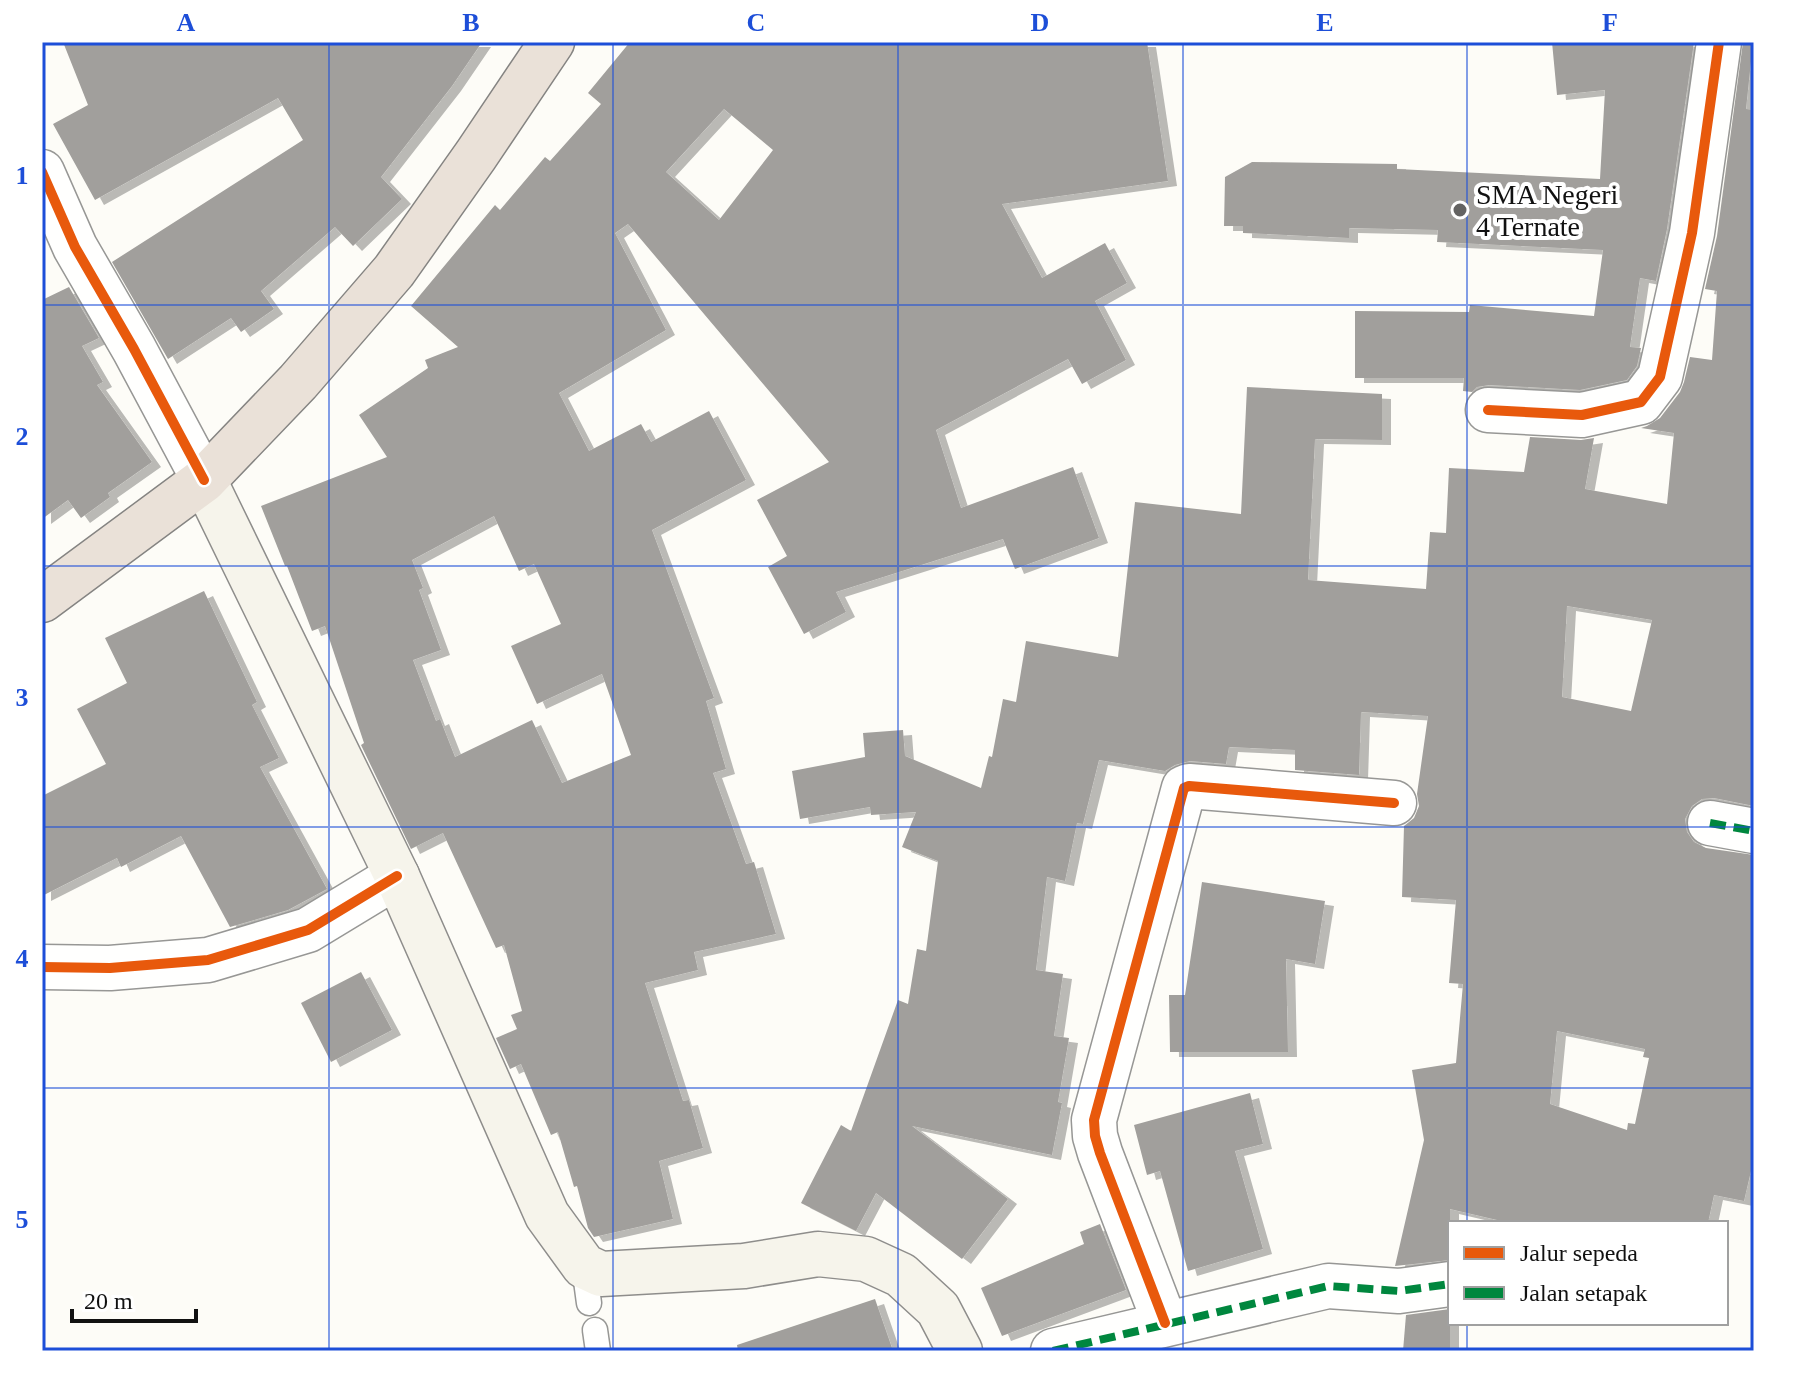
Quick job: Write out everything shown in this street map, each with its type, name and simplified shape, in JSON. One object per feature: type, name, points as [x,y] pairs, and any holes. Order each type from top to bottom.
[{"type":"highway","points":[[42,600],[204,480],[298,382],[394,271],[552,42]]},
{"type":"main road","points":[[204,480],[397,876],[547,1215],[586,1284],[601,1274],[744,1266],[818,1254],[866,1259],[901,1275],[938,1309],[960,1351]]},
{"type":"street","points":[[1488,410],[1582,415],[1641,402],[1660,377],[1692,233],[1719,42]]},
{"type":"street","points":[[42,172],[75,247],[204,480]]},
{"type":"street","points":[[1165,1323],[1100,1153],[1094,1120],[1184,788],[1394,803]]},
{"type":"street","points":[[1710,823],[1754,831]]},
{"type":"street","points":[[42,967],[110,968],[208,960],[308,930],[397,876]]},
{"type":"street","points":[[1053,1351],[1328,1286],[1399,1291],[1448,1284]]},
{"type":"building","points":[[63,42],[482,42],[381,177],[402,199],[353,246],[335,227],[261,291],[274,309],[241,332],[231,318],[168,359],[112,262],[303,140],[278,98],[95,200],[53,124],[88,105]]},
{"type":"building","points":[[630,42],[1147,42],[1168,181],[1002,204],[1042,278],[1105,243],[1127,283],[1095,301],[1126,360],[1082,384],[1068,359],[936,430],[961,508],[1073,467],[1099,538],[1015,569],[1003,539],[836,592],[846,612],[804,634],[768,567],[787,556],[757,500],[829,462],[628,224],[615,233],[666,330],[559,393],[589,451],[641,424],[651,442],[709,411],[746,480],[652,530],[714,698],[706,701],[726,769],[713,773],[746,864],[754,862],[776,934],[694,952],[698,970],[645,983],[683,1101],[689,1100],[703,1148],[659,1161],[673,1219],[594,1237],[588,1228],[558,1132],[551,1135],[521,1064],[510,1069],[496,1038],[517,1029],[511,1015],[522,1011],[504,945],[496,948],[443,833],[411,849],[361,745],[364,743],[325,626],[312,631],[261,506],[387,457],[359,415],[428,368],[425,360],[458,347],[411,306],[495,205],[500,210],[545,157],[550,161],[601,104],[588,93]],"holes":[[[724,109],[773,150],[719,220],[666,172]],[[494,516],[519,571],[534,564],[561,624],[511,646],[537,704],[602,674],[631,755],[562,783],[532,720],[455,757],[440,719],[436,721],[413,660],[441,650],[419,590],[423,588],[412,560]]]},
{"type":"building","points":[[1552,42],[1694,42],[1667,229],[1656,281],[1640,278],[1630,347],[1641,348],[1637,366],[1627,380],[1580,390],[1489,385],[1477,387],[1472,392],[1463,391],[1464,378],[1355,378],[1355,311],[1469,312],[1470,305],[1594,316],[1603,250],[1437,242],[1438,230],[1349,228],[1349,238],[1243,233],[1243,226],[1224,226],[1225,177],[1252,162],[1397,164],[1397,169],[1600,179],[1605,90],[1557,95]]},
{"type":"building","points":[[1743,42],[1753,42],[1746,109],[1754,110],[1754,806],[1714,798],[1702,799],[1692,806],[1685,819],[1687,832],[1694,842],[1706,848],[1754,855],[1754,1158],[1744,1201],[1714,1195],[1708,1221],[1501,1221],[1450,1209],[1448,1260],[1395,1266],[1424,1140],[1412,1070],[1456,1063],[1463,984],[1449,983],[1456,900],[1402,897],[1404,826],[1414,818],[1419,806],[1417,794],[1428,716],[1361,712],[1359,775],[1295,770],[1295,750],[1229,747],[1226,764],[1190,761],[1165,771],[1099,760],[1083,824],[1077,823],[1065,881],[1047,877],[1036,970],[1063,974],[1054,1036],[1069,1038],[1058,1102],[1062,1103],[1052,1155],[912,1126],[1008,1199],[962,1259],[876,1193],[856,1231],[801,1203],[841,1125],[851,1131],[898,1000],[908,1004],[917,949],[926,951],[938,861],[902,847],[916,812],[871,815],[870,807],[800,819],[792,771],[865,757],[863,733],[903,730],[905,756],[981,788],[989,756],[992,757],[1003,699],[1016,702],[1026,641],[1118,657],[1135,502],[1241,514],[1247,387],[1382,394],[1382,440],[1315,439],[1308,580],[1426,589],[1430,532],[1446,533],[1449,468],[1524,472],[1530,437],[1594,438],[1585,489],[1667,504],[1674,433],[1641,428],[1660,418],[1680,392],[1690,357],[1712,360],[1717,291],[1705,289],[1717,236]],"holes":[[[1567,606],[1652,620],[1631,711],[1562,697]],[[1557,1031],[1645,1049],[1643,1057],[1649,1058],[1635,1124],[1628,1123],[1627,1130],[1550,1104]]]},
{"type":"building","points":[[69,287],[99,338],[82,346],[103,382],[97,385],[152,462],[108,493],[110,497],[81,518],[68,500],[42,519],[42,300]]},
{"type":"building","points":[[204,591],[257,702],[252,705],[279,758],[260,767],[327,889],[288,910],[230,927],[181,836],[121,867],[117,858],[42,896],[42,796],[106,764],[77,709],[127,683],[105,638]]},
{"type":"building","points":[[1202,882],[1325,901],[1315,964],[1286,959],[1288,1052],[1170,1052],[1169,995],[1185,995]]},
{"type":"building","points":[[361,972],[392,1030],[331,1062],[301,1003]]},
{"type":"building","points":[[1250,1093],[1263,1144],[1235,1151],[1263,1249],[1188,1271],[1160,1171],[1147,1175],[1134,1125]]},
{"type":"building","points":[[1100,1224],[1126,1290],[1002,1336],[981,1288],[1084,1244],[1080,1232]]},
{"type":"building","points":[[875,1299],[893,1351],[738,1351],[737,1345]]},
{"type":"building","points":[[1448,1309],[1450,1351],[1403,1351],[1406,1315]]},
{"type":"marked path","points":[[1710,823],[1754,831]]},
{"type":"marked path","points":[[1053,1351],[1328,1286],[1399,1291],[1448,1284]]},
{"type":"cycle path","points":[[1488,410],[1582,415],[1641,402],[1660,377],[1692,233],[1719,42]]},
{"type":"cycle path","points":[[42,172],[75,247],[204,480]]},
{"type":"cycle path","points":[[1165,1323],[1100,1153],[1094,1120],[1184,788],[1394,803]]},
{"type":"cycle path","points":[[42,967],[110,968],[208,960],[308,930],[397,876]]},
{"type":"place","name":"SMA Negeri 4 Ternate","points":[[1460,210]]}]
